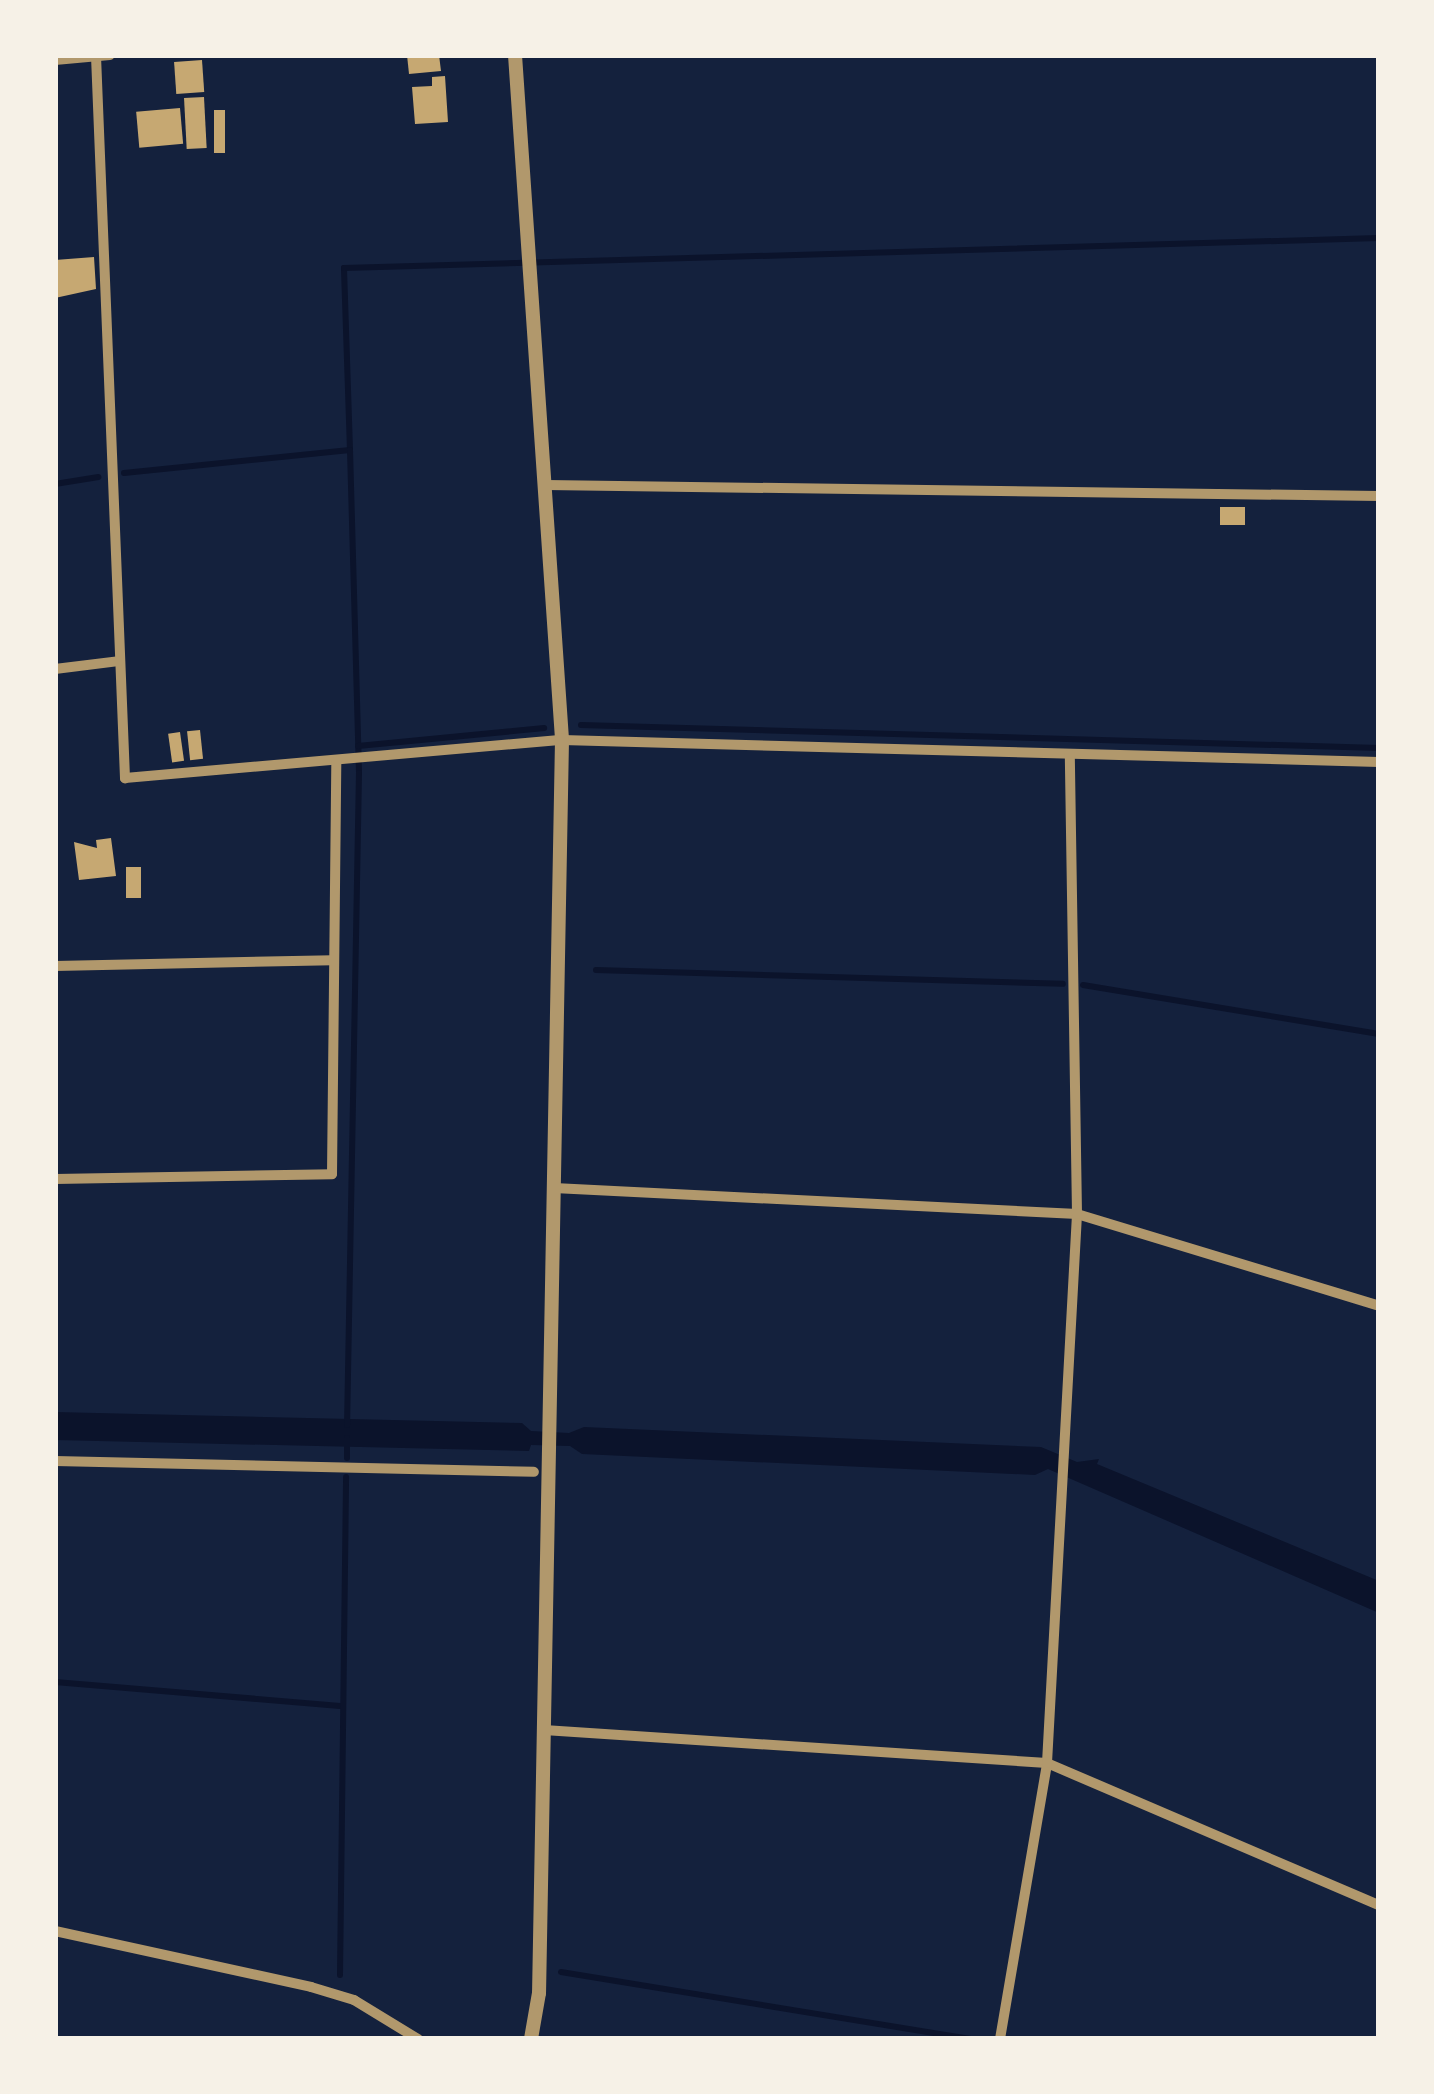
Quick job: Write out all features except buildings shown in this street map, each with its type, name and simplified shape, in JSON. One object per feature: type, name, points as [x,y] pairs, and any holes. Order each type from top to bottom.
[{"type":"street","points":[[55,60],[110,55]]},
{"type":"street","points":[[515,55],[562,740],[539,1993],[531,2039]]},
{"type":"street","points":[[96,56],[124,778],[562,740],[1379,762]]},
{"type":"street","points":[[546,485],[1379,496]]},
{"type":"street","points":[[55,669],[119,662]]},
{"type":"street","points":[[1000,2039],[1047,1763],[1078,1214],[1070,754]]},
{"type":"street","points":[[55,1179],[332,1174],[336,761]]},
{"type":"street","points":[[55,966],[332,960]]},
{"type":"street","points":[[554,1188],[1078,1214],[1379,1306]]},
{"type":"street","points":[[55,1461],[534,1472]]},
{"type":"street","points":[[544,1730],[1047,1763],[1379,1905]]},
{"type":"street","points":[[55,1931],[311,1986],[354,2000],[418,2039]]},
{"type":"water","points":[[55,1412],[522,1423],[531,1431],[569,1433],[584,1427],[1041,1447],[1077,1462],[1099,1459],[1097,1464],[1379,1581],[1379,1613],[1048,1469],[1035,1475],[582,1454],[570,1446],[531,1445],[529,1451],[55,1440]]},
{"type":"waterway","points":[[350,450],[344,268],[1379,238]]},
{"type":"waterway","points":[[124,473],[350,450],[359,773],[347,1425]]},
{"type":"waterway","points":[[55,484],[98,477]]},
{"type":"waterway","points":[[581,725],[1379,748]]},
{"type":"waterway","points":[[358,746],[544,728]]},
{"type":"waterway","points":[[596,970],[1063,984]]},
{"type":"waterway","points":[[1083,985],[1379,1034]]},
{"type":"waterway","points":[[347,1438],[347,1458]]},
{"type":"waterway","points":[[340,1975],[346,1477]]},
{"type":"waterway","points":[[55,1682],[343,1706]]},
{"type":"waterway","points":[[561,1972],[971,2039]]}]
